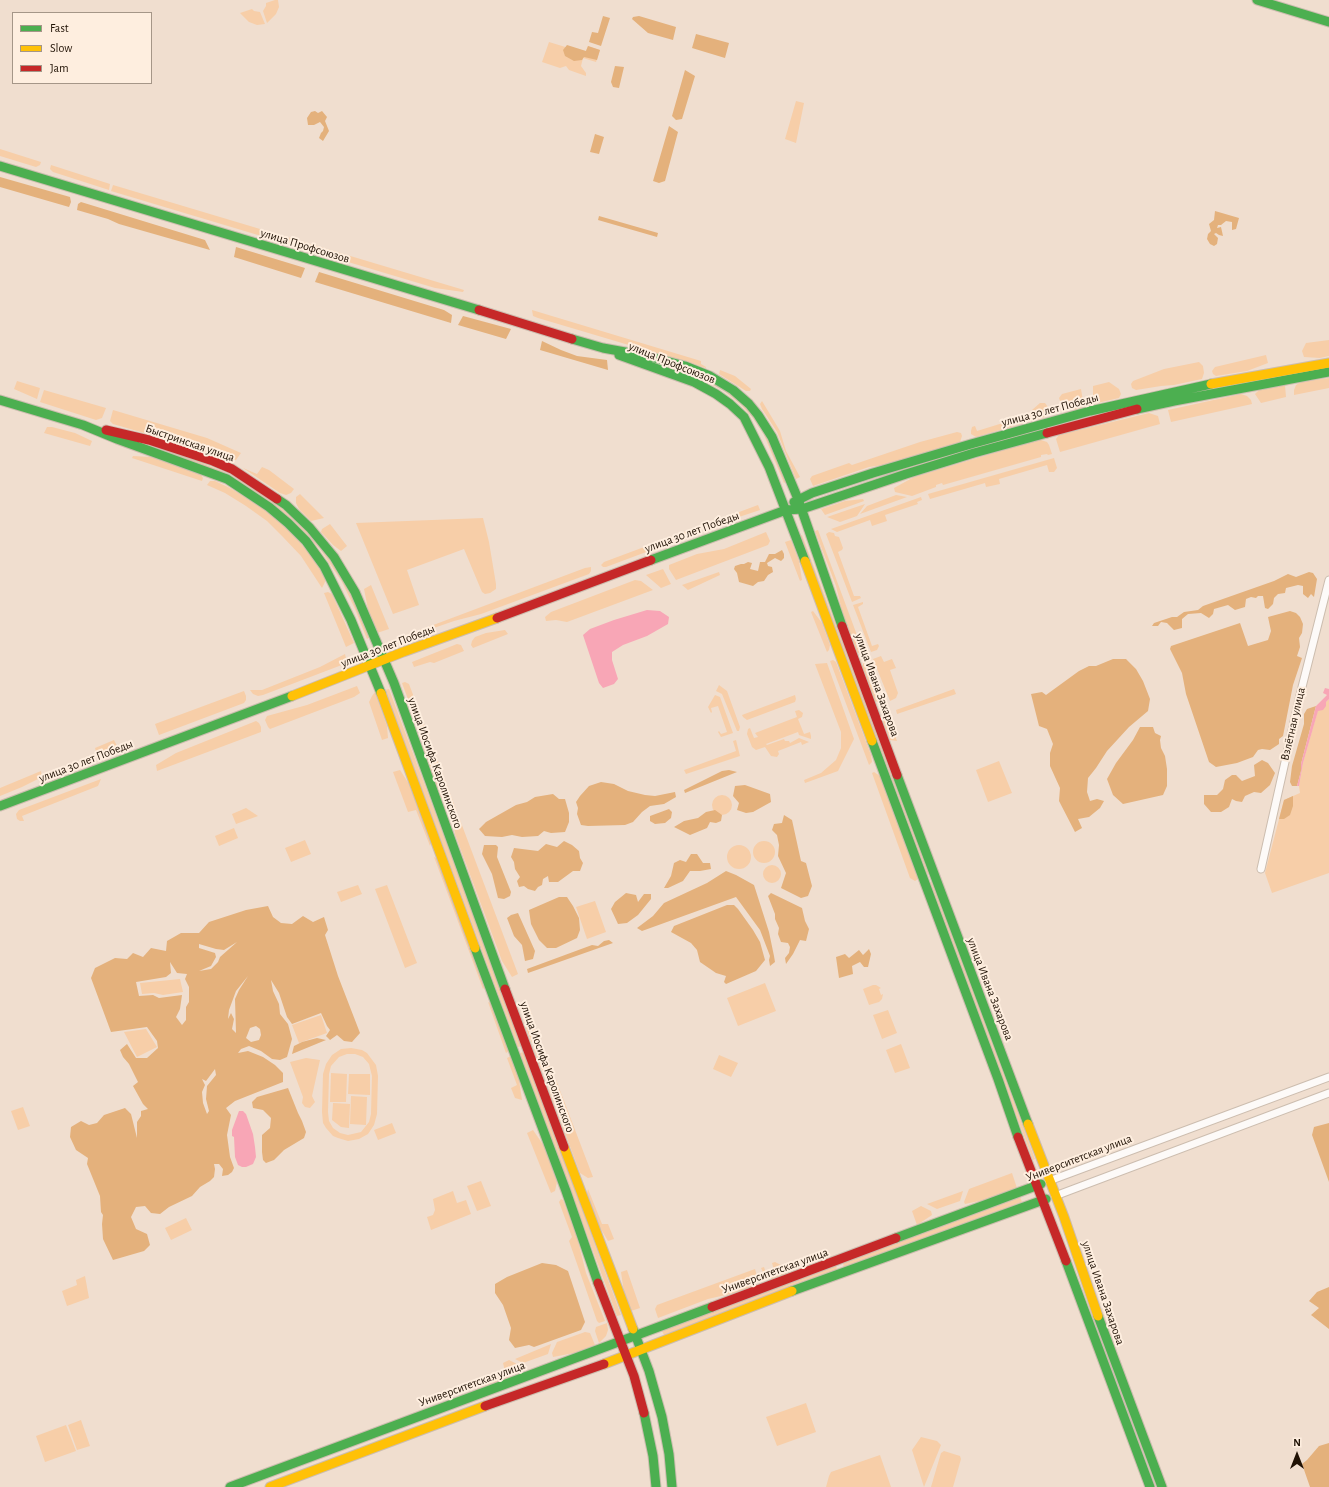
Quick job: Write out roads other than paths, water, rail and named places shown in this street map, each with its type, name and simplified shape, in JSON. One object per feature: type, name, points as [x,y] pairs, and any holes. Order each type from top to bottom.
[{"type":"main road","points":[[1257,0],[1329,22]]},
{"type":"main road","name":"улица Профсоюзов","points":[[0,166],[603,348],[639,363],[694,382],[716,394],[744,417],[769,468],[786,510]]},
{"type":"main road","name":"улица Профсоюзов","points":[[603,348],[647,356],[684,366],[710,376],[733,390],[754,410],[772,437],[798,499]]},
{"type":"main road","name":"улица 30 лет Победы","points":[[786,510],[798,499],[873,473],[971,444],[1097,410],[1211,384],[1329,363]]},
{"type":"main road","name":"улица 30 лет Победы","points":[[0,806],[384,660],[786,510],[802,509],[914,471],[1050,431],[1167,402],[1329,372]]},
{"type":"main road","name":"Быстринская улица","points":[[0,400],[83,425],[149,440],[213,461],[232,469],[257,485],[286,505],[323,542],[345,574],[384,660]]},
{"type":"main road","name":"Быстринская улица","points":[[83,425],[227,479],[274,511],[306,541],[324,566],[351,620],[370,666]]},
{"type":"main road","name":"улица Ивана Захарова","points":[[798,499],[834,604],[1162,1487]]},
{"type":"main road","name":"улица Ивана Захарова","points":[[786,510],[943,929],[998,1079],[1011,1119],[1150,1487]]},
{"type":"main road","name":"улица Иосифа Каролинского","points":[[384,660],[414,737],[422,764],[649,1371],[662,1417],[669,1454],[672,1487]]},
{"type":"main road","name":"улица Иосифа Каролинского","points":[[370,666],[482,963],[566,1191],[592,1268],[634,1376],[647,1424],[653,1456],[656,1487]]},
{"type":"main road","name":"Университетская улица","points":[[230,1487],[1049,1181]]},
{"type":"main road","name":"Университетская улица","points":[[270,1487],[626,1356],[801,1288],[1055,1196]]},
{"type":"street","name":"Взлётная улица","points":[[1261,869],[1298,703],[1329,580]]},
{"type":"street","name":"Университетская улица","points":[[1049,1181],[1329,1077]]},
{"type":"street","name":"Университетская улица","points":[[1055,1196],[1329,1093]]}]
